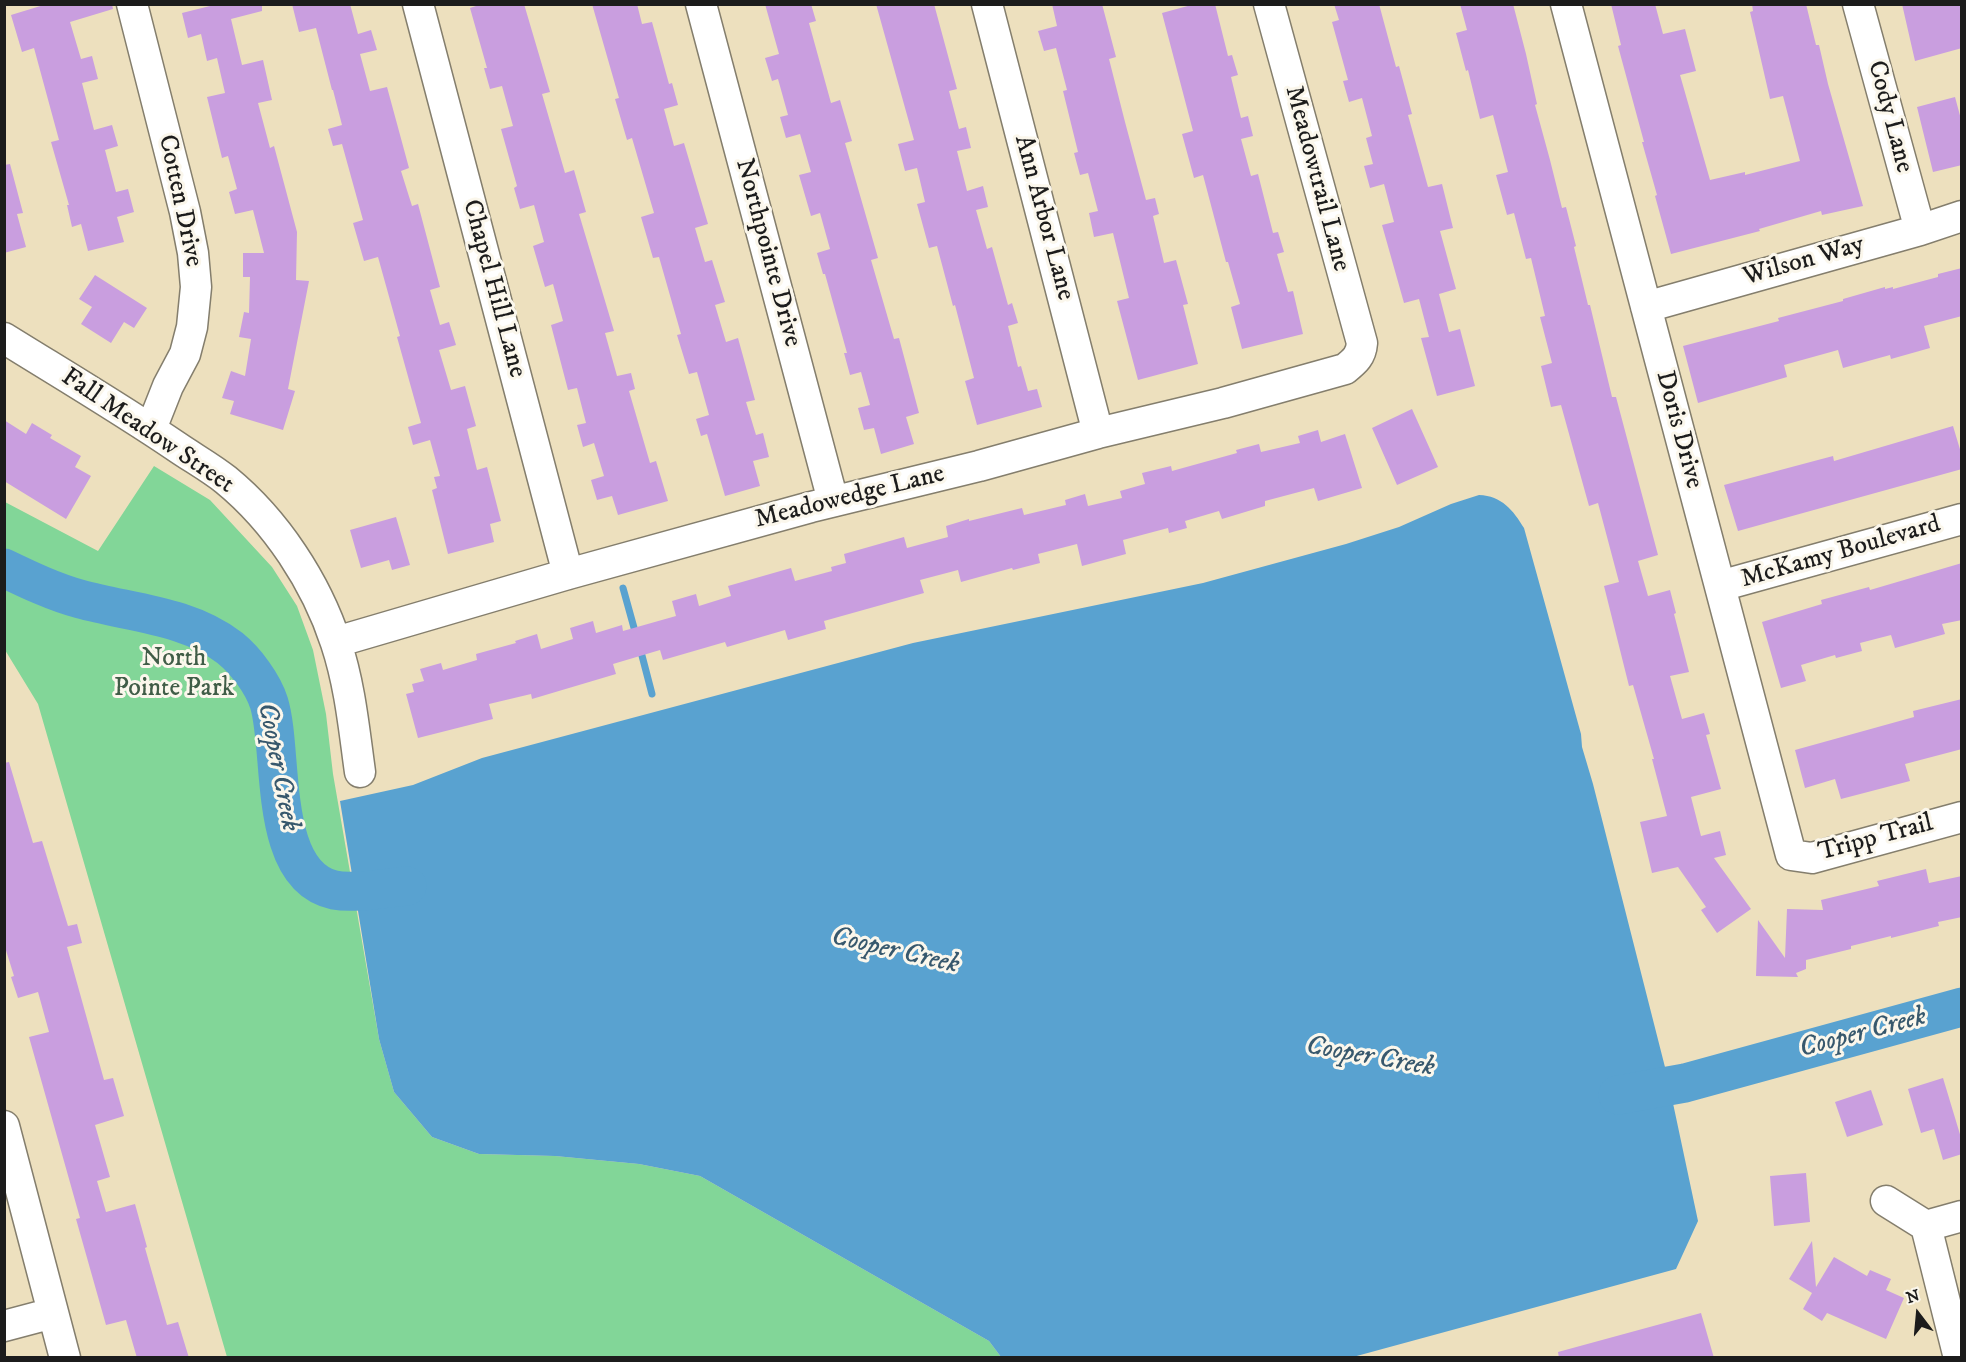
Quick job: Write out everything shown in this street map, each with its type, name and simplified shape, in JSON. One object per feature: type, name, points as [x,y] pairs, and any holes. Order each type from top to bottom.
[{"type":"street","name":"Cotten Drive","points":[[132,4],[185,212],[193,253],[196,287],[192,327],[185,354],[168,386],[151,429]]},
{"type":"street","name":"Chapel Hill Lane","points":[[418,4],[568,574]]},
{"type":"street","name":"Northpointe Drive","points":[[701,4],[833,501]]},
{"type":"street","name":"Ann Arbor Lane","points":[[987,4],[1098,432]]},
{"type":"street","name":"Meadowtrail Lane","points":[[1269,4],[1362,343],[1361,353]]},
{"type":"street","name":"Doris Drive","points":[[1566,4],[1791,855]]},
{"type":"street","name":"Cody Lane","points":[[1858,4],[1920,230]]},
{"type":"street","name":"Wilson Way","points":[[1646,307],[1920,230],[1962,216]]},
{"type":"street","name":"Fall Meadow Street","points":[[4,338],[151,429],[226,480],[263,516],[295,558],[319,600],[336,642],[352,712],[360,772]]},
{"type":"street","name":"Meadowedge Lane","points":[[336,642],[568,574],[833,501],[979,466],[1098,432],[1223,403],[1345,369],[1356,361],[1361,353]]},
{"type":"street","name":"McKamy Boulevard","points":[[1720,586],[1962,519]]},
{"type":"street","name":"Tripp Trail","points":[[1791,855],[1812,858],[1962,817]]},
{"type":"street","points":[[4,1126],[65,1358]]},
{"type":"street","points":[[1886,1201],[1926,1226],[1959,1358]]},
{"type":"street","points":[[1926,1226],[1962,1216]]},
{"type":"street","points":[[4,1326],[53,1313]]},
{"type":"green space","name":"North Pointe Park","points":[[154,466],[210,500],[272,567],[297,606],[313,650],[326,714],[333,774],[379,1039],[394,1092],[432,1137],[479,1154],[555,1156],[639,1164],[700,1176],[989,1341],[1001,1357],[227,1357],[38,704],[5,650],[5,502],[98,551]]},
{"type":"water","points":[[1479,495],[1494,498],[1506,505],[1524,528],[1581,734],[1582,747],[1667,1075],[1698,1221],[1676,1269],[1353,1357],[1001,1357],[989,1341],[700,1176],[639,1164],[555,1156],[479,1154],[432,1137],[394,1092],[379,1039],[340,801],[413,785],[482,758],[913,643],[1203,583],[1346,544],[1399,527],[1451,504]]},
{"type":"building","points":[[47,4],[112,4],[113,9],[70,22],[81,59],[92,56],[98,79],[82,83],[94,130],[112,125],[118,146],[105,150],[116,192],[128,189],[134,212],[117,217],[124,242],[88,251],[81,224],[72,227],[67,205],[69,205],[51,142],[59,140],[34,48],[22,52],[11,15]]},
{"type":"building","points":[[218,4],[262,4],[262,11],[231,19],[242,65],[263,60],[272,100],[258,103],[270,148],[274,146],[297,232],[296,280],[309,281],[288,389],[295,391],[283,430],[230,414],[234,401],[222,398],[231,371],[245,376],[251,339],[239,337],[244,312],[249,313],[250,277],[243,277],[243,253],[264,253],[253,210],[235,214],[229,192],[237,189],[228,156],[222,158],[207,97],[225,93],[217,58],[207,61],[201,34],[188,38],[182,13]]},
{"type":"building","points":[[292,4],[350,4],[358,34],[371,30],[377,50],[360,54],[370,91],[387,87],[409,168],[401,171],[412,206],[418,204],[440,287],[430,290],[440,325],[449,322],[456,345],[439,350],[451,390],[465,386],[476,426],[467,429],[477,470],[487,467],[501,521],[490,524],[494,542],[448,554],[432,490],[437,488],[434,477],[440,476],[430,440],[413,445],[408,427],[421,423],[397,337],[400,336],[378,257],[364,261],[353,223],[363,220],[342,144],[333,146],[328,129],[342,125],[316,28],[299,32]]},
{"type":"building","points":[[482,4],[524,4],[550,92],[542,94],[565,173],[574,170],[586,212],[579,214],[614,331],[605,333],[617,376],[631,373],[635,389],[629,391],[650,463],[656,461],[668,501],[618,515],[612,496],[597,500],[591,480],[604,476],[594,443],[583,447],[577,425],[586,423],[577,388],[568,390],[551,325],[563,321],[553,284],[545,287],[533,246],[544,242],[534,205],[520,209],[514,188],[517,186],[501,129],[513,126],[502,86],[490,89],[484,68],[487,68],[470,8]]},
{"type":"building","points":[[592,4],[637,4],[642,24],[652,22],[669,84],[672,83],[678,105],[664,109],[674,146],[684,143],[708,224],[695,228],[705,262],[712,260],[725,302],[715,305],[726,342],[738,338],[755,400],[746,402],[756,435],[763,433],[769,457],[753,461],[760,486],[725,496],[707,434],[701,436],[696,419],[709,415],[697,372],[689,374],[677,335],[681,334],[659,257],[653,258],[641,217],[654,213],[632,138],[627,140],[615,99],[619,98]]},
{"type":"building","points":[[765,4],[811,4],[816,21],[809,23],[831,103],[840,100],[852,141],[845,143],[878,258],[871,260],[894,339],[899,338],[919,413],[906,417],[914,444],[881,454],[874,428],[864,430],[858,408],[870,405],[861,372],[850,375],[844,353],[847,353],[817,253],[830,249],[820,213],[811,216],[799,175],[811,172],[800,134],[786,138],[780,117],[788,115],[778,79],[772,81],[765,58],[779,54]]},
{"type":"building","points":[[876,4],[934,4],[957,89],[949,91],[959,129],[966,127],[971,148],[957,151],[967,191],[983,186],[988,207],[976,210],[987,249],[992,247],[1008,305],[1012,303],[1018,323],[1008,326],[1018,367],[1021,366],[1028,391],[1037,389],[1042,407],[977,425],[965,381],[974,378],[955,305],[953,306],[937,246],[929,248],[917,204],[925,202],[917,168],[905,171],[898,144],[914,140]]},
{"type":"building","points":[[1052,4],[1102,4],[1116,57],[1109,59],[1125,122],[1146,200],[1155,198],[1159,214],[1153,216],[1164,263],[1176,260],[1188,304],[1183,305],[1198,364],[1138,380],[1117,301],[1129,298],[1113,233],[1094,237],[1089,213],[1098,211],[1088,173],[1080,175],[1074,153],[1078,152],[1063,91],[1067,90],[1056,48],[1044,51],[1038,31],[1057,26]]},
{"type":"building","points":[[1195,4],[1215,4],[1228,56],[1232,55],[1238,75],[1231,77],[1241,118],[1248,116],[1253,136],[1241,139],[1251,176],[1258,174],[1273,233],[1278,232],[1284,252],[1277,254],[1288,292],[1293,291],[1303,334],[1242,349],[1231,307],[1240,304],[1228,262],[1226,262],[1203,175],[1194,178],[1182,134],[1193,131],[1162,13]]},
{"type":"building","points":[[1334,4],[1379,4],[1396,67],[1399,66],[1412,114],[1408,115],[1428,187],[1442,184],[1453,228],[1440,231],[1456,289],[1439,294],[1449,332],[1460,329],[1475,386],[1437,396],[1421,338],[1429,337],[1419,299],[1404,303],[1382,225],[1394,222],[1384,184],[1370,188],[1364,166],[1373,164],[1366,138],[1372,136],[1362,98],[1349,102],[1343,81],[1348,80],[1332,22],[1339,20]]},
{"type":"building","points":[[1460,4],[1513,4],[1537,104],[1535,105],[1562,208],[1566,207],[1612,397],[1616,397],[1658,555],[1638,561],[1648,596],[1670,590],[1689,672],[1670,676],[1682,719],[1704,713],[1710,734],[1706,735],[1721,789],[1691,797],[1701,836],[1720,831],[1726,855],[1714,858],[1751,909],[1717,933],[1701,910],[1706,907],[1678,867],[1652,873],[1640,822],[1667,816],[1652,759],[1654,759],[1633,685],[1629,686],[1604,586],[1619,582],[1598,503],[1589,506],[1561,405],[1551,407],[1541,366],[1552,363],[1540,317],[1545,316],[1531,258],[1526,259],[1514,213],[1507,215],[1496,175],[1508,172],[1493,115],[1480,119],[1468,70],[1466,71],[1456,33],[1467,30]]},
{"type":"building","points":[[1611,4],[1655,4],[1663,34],[1685,29],[1696,71],[1680,75],[1710,180],[1745,172],[1745,175],[1800,161],[1783,96],[1770,99],[1750,12],[1753,11],[1752,4],[1806,4],[1863,206],[1822,215],[1821,211],[1759,229],[1760,231],[1671,254],[1618,46],[1621,45]]},
{"type":"building","points":[[1902,4],[1962,4],[1962,48],[1915,61]]},
{"type":"building","points":[[1955,97],[1962,123],[1962,165],[1933,172],[1917,107]]},
{"type":"building","points":[[10,164],[23,213],[17,214],[26,247],[4,253],[4,165]]},
{"type":"building","points":[[1962,268],[1962,316],[1924,326],[1930,348],[1891,359],[1890,355],[1843,368],[1838,350],[1784,365],[1787,377],[1698,403],[1683,346],[1779,321],[1778,318],[1885,287],[1885,289],[1893,287],[1893,289]]},
{"type":"building","points":[[95,275],[147,308],[134,328],[124,322],[111,343],[81,324],[92,307],[79,299]]},
{"type":"building","points":[[1412,409],[1438,467],[1397,485],[1372,428]]},
{"type":"building","points":[[4,420],[26,434],[32,423],[52,435],[50,438],[81,456],[75,467],[91,476],[66,519],[4,481]]},
{"type":"building","points":[[1953,426],[1962,456],[1962,469],[1738,531],[1724,485],[1833,456],[1834,461]]},
{"type":"building","points":[[1318,430],[1321,442],[1345,434],[1362,488],[1318,501],[1314,488],[1265,501],[1265,506],[1222,519],[1219,511],[1185,521],[1187,528],[1169,533],[1168,528],[1123,540],[1126,554],[1082,566],[1077,544],[1038,554],[1040,563],[961,582],[958,570],[920,580],[924,593],[824,621],[826,629],[788,640],[785,630],[727,647],[725,642],[663,660],[660,650],[613,664],[616,674],[532,699],[531,694],[489,704],[493,719],[418,738],[406,694],[414,692],[412,684],[424,681],[420,669],[441,663],[443,670],[477,660],[476,654],[516,643],[515,641],[537,634],[541,649],[573,639],[570,628],[593,621],[596,633],[622,625],[623,631],[676,616],[672,601],[696,594],[699,606],[731,596],[728,586],[791,568],[795,581],[832,571],[831,567],[846,563],[844,554],[904,537],[907,548],[948,537],[946,526],[969,519],[969,521],[1022,508],[1024,515],[1066,505],[1065,500],[1085,494],[1088,506],[1122,498],[1120,491],[1145,484],[1142,473],[1171,466],[1172,471],[1237,453],[1236,450],[1259,444],[1261,452],[1300,443],[1298,436]]},
{"type":"building","points":[[396,517],[410,565],[392,570],[389,560],[361,568],[350,530]]},
{"type":"building","points":[[1962,563],[1962,620],[1942,624],[1945,634],[1895,648],[1891,635],[1860,643],[1862,651],[1836,658],[1835,655],[1801,665],[1806,681],[1781,688],[1762,622],[1822,604],[1821,600],[1869,587],[1870,590]]},
{"type":"building","points":[[1962,699],[1962,749],[1905,764],[1910,781],[1841,799],[1835,779],[1805,788],[1795,750],[1914,717],[1913,711]]},
{"type":"building","points":[[9,762],[33,843],[42,841],[68,926],[77,924],[82,943],[67,947],[104,1080],[113,1078],[124,1116],[95,1125],[110,1177],[97,1181],[106,1212],[135,1204],[167,1325],[178,1322],[189,1358],[137,1358],[126,1320],[106,1325],[76,1219],[80,1218],[29,1037],[49,1032],[38,992],[18,998],[4,944],[4,763]]},
{"type":"building","points":[[1926,869],[1929,883],[1962,876],[1962,917],[1938,922],[1939,926],[1851,946],[1851,949],[1806,960],[1806,969],[1796,973],[1798,977],[1756,976],[1758,920],[1785,958],[1787,909],[1823,910],[1821,900],[1879,886],[1877,881]]},
{"type":"building","points":[[1943,1078],[1962,1141],[1962,1154],[1943,1160],[1934,1129],[1921,1133],[1908,1089]]},
{"type":"building","points":[[1871,1090],[1883,1125],[1847,1137],[1835,1102]]},
{"type":"building","points":[[1806,1173],[1810,1222],[1774,1226],[1770,1176]]},
{"type":"building","points":[[1812,1241],[1816,1287],[1834,1257],[1867,1276],[1870,1270],[1891,1279],[1886,1290],[1904,1298],[1886,1339],[1827,1313],[1822,1321],[1803,1309],[1812,1293],[1789,1279]]},
{"type":"building","points":[[1701,1313],[1714,1358],[1559,1358],[1558,1352]]},
{"type":"waterway","name":"Cooper Creek","points":[[4,568],[70,596],[158,616],[196,628],[230,648],[253,673],[269,703],[282,809],[288,837],[298,861],[313,880],[334,890],[361,891],[407,886]]},
{"type":"waterway","points":[[623,588],[636,635]]},
{"type":"waterway","points":[[640,648],[652,694]]},
{"type":"waterway","name":"Cooper Creek","points":[[1618,1095],[1685,1083],[1962,1007]]}]
